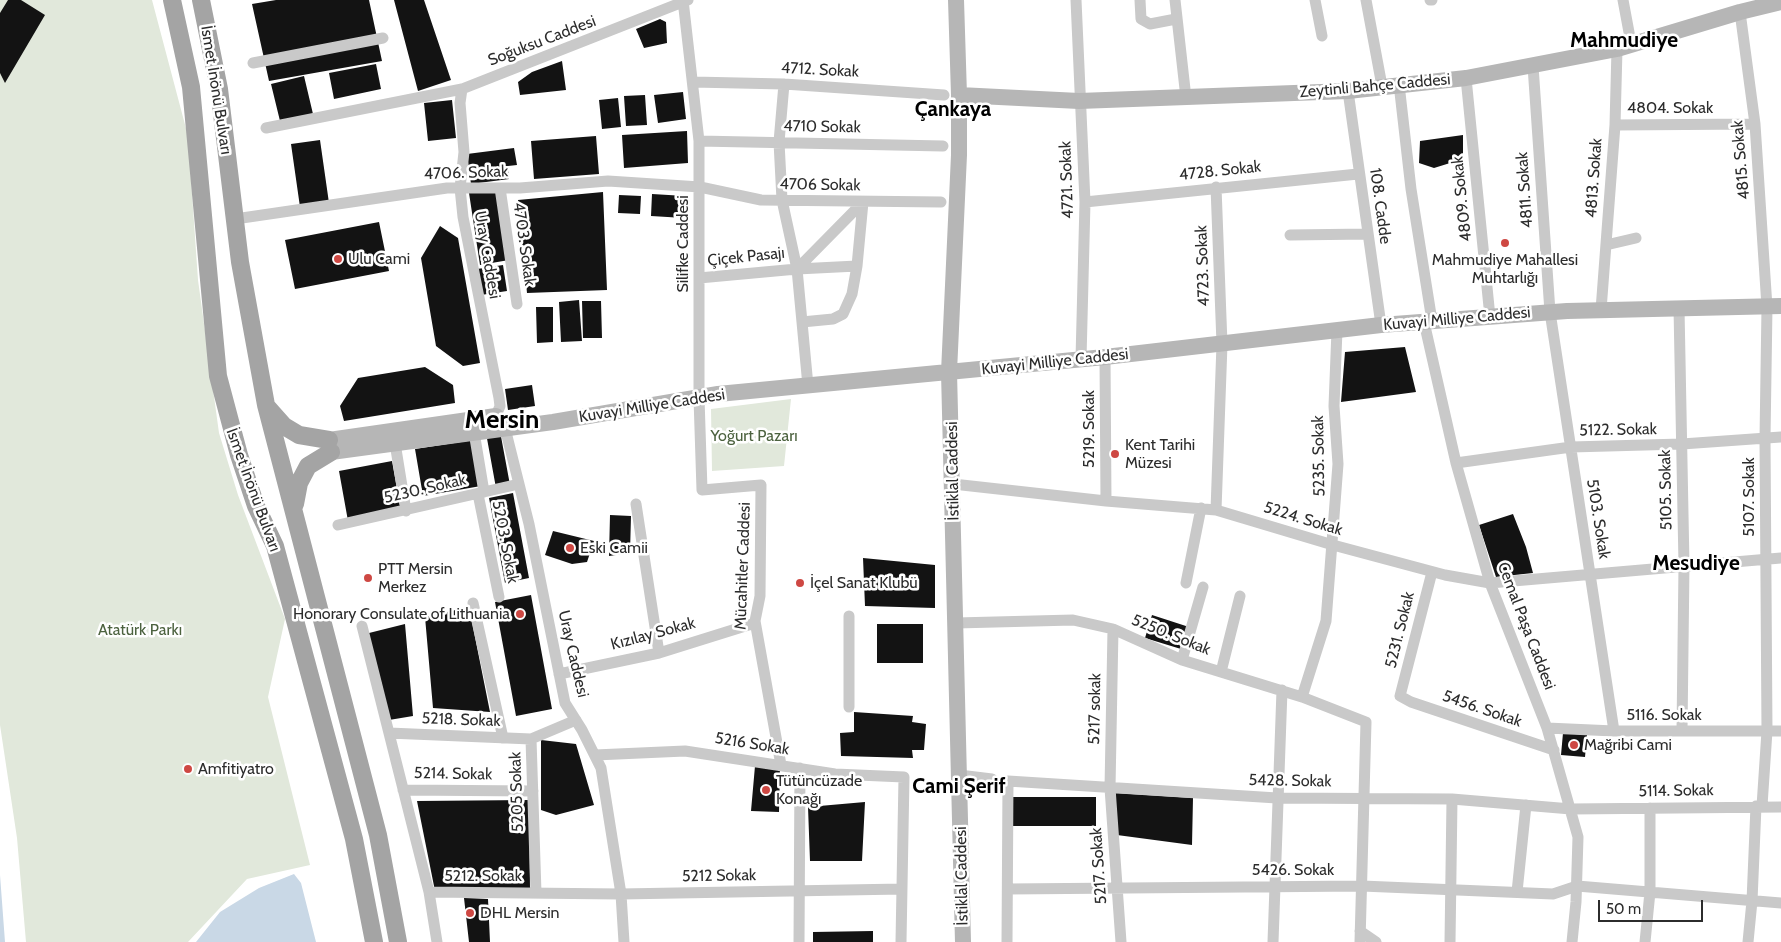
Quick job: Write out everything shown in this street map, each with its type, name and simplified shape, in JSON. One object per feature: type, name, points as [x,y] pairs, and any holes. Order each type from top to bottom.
[{"type":"main road","name":"İsmet İnönü Bulvarı","points":[[172,0],[191,87],[206,264],[218,376],[222,395],[256,506],[275,546],[354,839],[374,942]]},
{"type":"main road","name":"İsmet İnönü Bulvarı","points":[[200,0],[219,90],[240,262],[266,405],[378,835],[398,942]]},
{"type":"main road","points":[[266,405],[284,426],[299,435],[330,446],[308,466],[299,483],[294,507]]},
{"type":"street","name":"İstiklal Caddesi","points":[[956,0],[952,95],[949,372],[954,484],[963,942]]},
{"type":"street","points":[[1076,0],[1083,0]]},
{"type":"street","name":"4721. Sokak","points":[[1076,0],[1085,202],[1081,359]]},
{"type":"street","points":[[1140,0],[1141,19],[1150,24],[1176,20]]},
{"type":"street","points":[[1175,0],[1186,98]]},
{"type":"street","points":[[1314,0],[1322,36]]},
{"type":"street","points":[[1366,0],[1382,86]]},
{"type":"street","name":"4813. Sokak","points":[[1601,310],[1615,125],[1624,46],[1623,0]]},
{"type":"street","name":"Silifke Caddesi","points":[[685,1],[699,141],[699,398],[702,490],[761,485]]},
{"type":"street","name":"Soğuksu Caddesi","points":[[266,128],[462,89],[685,1]]},
{"type":"street","name":"Zeytinli Bahçe Caddesi","points":[[952,95],[1079,100],[1186,98],[1348,91],[1466,78],[1533,66],[1624,46],[1781,2]]},
{"type":"street","name":"4815. Sokak","points":[[1740,12],[1755,124],[1774,307]]},
{"type":"street","points":[[253,63],[384,38]]},
{"type":"street","name":"4811. Sokak","points":[[1533,66],[1550,312]]},
{"type":"street","name":"4809. Sokak","points":[[1466,78],[1490,317]]},
{"type":"street","name":"4712. Sokak","points":[[693,82],[784,84],[952,95]]},
{"type":"street","name":"Çiçek Pasajı","points":[[784,84],[779,142],[782,200],[797,269],[808,386]]},
{"type":"street","name":"Cemal Paşa Caddesi","points":[[1399,84],[1428,322],[1456,463],[1490,583],[1547,728],[1578,837],[1577,886],[1572,942]]},
{"type":"street","name":"Uray Caddesi","points":[[462,89],[460,103],[464,152],[460,188],[463,217],[499,398],[501,422],[519,484],[565,703],[601,768],[621,894],[624,942]]},
{"type":"street","name":"108. Cadde","points":[[1348,91],[1358,174],[1381,325]]},
{"type":"street","name":"4804. Sokak","points":[[1615,125],[1755,124]]},
{"type":"street","name":"4710 Sokak","points":[[699,141],[943,146]]},
{"type":"street","name":"4728. Sokak","points":[[1085,202],[1216,187],[1358,174]]},
{"type":"street","name":"4706. Sokak","points":[[235,219],[266,216],[417,192],[460,188],[500,188],[608,181],[700,187]]},
{"type":"street","name":"4706 Sokak","points":[[700,187],[761,200],[941,202]]},
{"type":"street","name":"4723. Sokak","points":[[1216,187],[1222,344],[1216,510]]},
{"type":"street","name":"4703. Sokak","points":[[500,188],[517,304]]},
{"type":"street","points":[[802,322],[832,319],[843,314],[852,294],[863,202]]},
{"type":"street","name":"Çiçek Pasajı","points":[[797,269],[863,202]]},
{"type":"street","points":[[1290,235],[1368,234]]},
{"type":"street","points":[[1606,245],[1636,238]]},
{"type":"street","name":"Çiçek Pasajı","points":[[699,278],[797,269],[856,266]]},
{"type":"street","name":"Kuvayi Milliye Caddesi","points":[[330,446],[501,422],[699,398],[1222,344],[1381,325],[1550,312],[1774,307]]},
{"type":"street","name":"5107. Sokak","points":[[1748,942],[1767,731],[1765,438],[1774,307]]},
{"type":"street","name":"5105. Sokak","points":[[1679,308],[1684,565],[1682,731]]},
{"type":"street","name":"5103. Sokak","points":[[1550,312],[1614,731]]},
{"type":"street","name":"5235. Sokak","points":[[1302,697],[1326,622],[1338,464],[1334,406],[1337,330]]},
{"type":"street","name":"5219. Sokak","points":[[1105,356],[1106,501]]},
{"type":"street","name":"Kuvayi Milliye Caddesi","points":[[330,446],[395,443],[474,432],[501,422]]},
{"type":"street","name":"5203. Sokak","points":[[474,432],[481,493],[499,597]]},
{"type":"street","name":"5122. Sokak","points":[[1456,463],[1570,447],[1682,444],[1781,437]]},
{"type":"street","points":[[395,443],[406,511]]},
{"type":"street","name":"5230. Sokak","points":[[338,525],[519,484]]},
{"type":"street","name":"5224. Sokak","points":[[954,484],[1106,501],[1216,510],[1332,546],[1432,572],[1490,583],[1781,558]]},
{"type":"street","name":"Mücahitler Caddesi","points":[[761,485],[760,596],[755,623],[781,765]]},
{"type":"street","points":[[636,504],[659,653]]},
{"type":"street","points":[[1186,583],[1202,508]]},
{"type":"street","name":"5231. Sokak","points":[[1400,696],[1432,572]]},
{"type":"street","points":[[1182,660],[1203,587]]},
{"type":"street","points":[[1221,672],[1240,596]]},
{"type":"street","points":[[473,603],[503,738]]},
{"type":"street","points":[[849,616],[849,707]]},
{"type":"street","name":"5250. Sokak","points":[[956,624],[1072,620],[1113,629],[1182,660],[1282,690],[1366,722],[1364,799]]},
{"type":"street","name":"Kızılay Sokak","points":[[559,674],[659,653],[755,623]]},
{"type":"street","points":[[362,626],[429,892],[437,942]]},
{"type":"street","name":"5217 sokak","points":[[1110,788],[1113,629]]},
{"type":"street","points":[[1273,942],[1282,690]]},
{"type":"street","name":"5456. Sokak","points":[[1400,696],[1411,702],[1554,750]]},
{"type":"street","name":"5205 Sokak","points":[[536,893],[531,739],[576,720]]},
{"type":"street","name":"5116. Sokak","points":[[1547,728],[1614,731],[1781,731]]},
{"type":"street","name":"5218. Sokak","points":[[389,733],[531,739]]},
{"type":"street","name":"5216 Sokak","points":[[595,755],[684,751],[835,774],[904,777],[902,889]]},
{"type":"street","points":[[799,942],[800,768]]},
{"type":"street","points":[[959,775],[992,780]]},
{"type":"street","name":"5428. Sokak","points":[[1008,889],[1008,780],[1277,798],[1452,799],[1571,809]]},
{"type":"street","name":"5217. Sokak","points":[[1110,788],[1121,942]]},
{"type":"street","name":"5214. Sokak","points":[[403,790],[533,791]]},
{"type":"street","points":[[1364,799],[1360,937],[1376,942]]},
{"type":"street","points":[[1450,942],[1452,799]]},
{"type":"street","points":[[1516,892],[1526,806]]},
{"type":"street","name":"5114. Sokak","points":[[1571,809],[1781,807]]},
{"type":"street","points":[[1645,942],[1650,892],[1650,808]]},
{"type":"street","name":"5426. Sokak","points":[[1008,889],[1362,886],[1553,894],[1577,886]]},
{"type":"street","points":[[1577,886],[1781,903]]},
{"type":"street","points":[[901,942],[902,889]]},
{"type":"street","name":"5212 Sokak","points":[[536,893],[621,894],[902,889]]},
{"type":"street","points":[[1007,942],[1008,889]]},
{"type":"street","name":"5212. Sokak","points":[[429,892],[536,893]]},
{"type":"green space","name":"Atatürk Parkı","points":[[0,0],[152,0],[188,136],[198,280],[219,433],[238,495],[285,619],[268,697],[310,865],[247,879],[188,942],[26,942],[17,838],[0,725]]},
{"type":"green space","name":"Yoğurt Pazarı","points":[[791,399],[784,466],[712,471],[711,409]]},
{"type":"water","points":[[294,874],[301,883],[316,942],[196,942],[220,912],[259,888]]},
{"type":"water","points":[[0,875],[5,942],[0,942]]},
{"type":"building","points":[[8,0],[21,0],[45,15],[5,83],[0,73],[0,13]]},
{"type":"building","points":[[276,0],[369,0],[382,61],[269,81],[252,4]]},
{"type":"building","points":[[394,0],[424,0],[451,80],[418,91]]},
{"type":"building","points":[[660,19],[666,22],[667,43],[644,48],[636,29]]},
{"type":"building","points":[[562,61],[566,90],[520,95],[518,82],[532,72]]},
{"type":"building","points":[[376,64],[381,89],[334,99],[329,73]]},
{"type":"building","points":[[304,76],[313,114],[280,121],[271,84]]},
{"type":"building","points":[[683,92],[686,119],[658,123],[654,95]]},
{"type":"building","points":[[645,95],[647,125],[626,126],[624,96]]},
{"type":"building","points":[[618,98],[621,127],[602,129],[599,100]]},
{"type":"building","points":[[452,100],[456,138],[428,141],[424,103]]},
{"type":"building","points":[[687,131],[688,163],[624,168],[622,135]]},
{"type":"building","points":[[1463,135],[1463,159],[1434,168],[1419,163],[1420,141]]},
{"type":"building","points":[[596,136],[599,174],[534,179],[531,141]]},
{"type":"building","points":[[320,140],[329,203],[300,207],[291,144]]},
{"type":"building","points":[[514,148],[517,165],[508,166],[509,179],[471,184],[467,154]]},
{"type":"building","points":[[497,189],[509,260],[480,265],[469,193]]},
{"type":"building","points":[[603,192],[607,290],[527,293],[518,200]]},
{"type":"building","points":[[652,194],[685,196],[684,218],[651,216]]},
{"type":"building","points":[[619,195],[641,196],[640,214],[618,213]]},
{"type":"building","name":"Ulu Cami","points":[[379,222],[389,271],[295,289],[285,240]]},
{"type":"building","points":[[440,226],[458,238],[480,363],[463,366],[436,346],[421,258]]},
{"type":"building","points":[[503,265],[507,291],[481,295],[477,269]]},
{"type":"building","points":[[579,300],[582,341],[561,342],[559,302]]},
{"type":"building","points":[[582,301],[601,301],[602,338],[583,338]]},
{"type":"building","points":[[536,307],[553,307],[553,342],[537,343]]},
{"type":"building","points":[[1405,347],[1416,392],[1341,402],[1345,352]]},
{"type":"building","points":[[425,367],[453,385],[455,403],[344,421],[340,406],[358,378]]},
{"type":"building","points":[[532,385],[535,406],[508,410],[505,389]]},
{"type":"building","points":[[500,431],[510,485],[496,488],[486,433]]},
{"type":"building","points":[[474,440],[481,486],[423,496],[415,449]]},
{"type":"building","points":[[392,461],[401,511],[348,521],[339,471]]},
{"type":"building","points":[[513,493],[529,578],[505,583],[489,498]]},
{"type":"building","points":[[1513,514],[1526,547],[1533,573],[1496,577],[1479,525]]},
{"type":"building","points":[[610,515],[631,516],[630,553],[609,556]]},
{"type":"building","name":"Eski Camii","points":[[553,531],[594,541],[587,562],[572,564],[545,555]]},
{"type":"building","points":[[863,558],[935,565],[935,608],[865,606]]},
{"type":"building","points":[[531,595],[552,709],[516,716],[495,602]]},
{"type":"building","points":[[469,607],[490,712],[433,708],[425,617]]},
{"type":"building","points":[[1152,615],[1189,627],[1181,649],[1145,638]]},
{"type":"building","points":[[405,624],[413,716],[383,721],[361,635]]},
{"type":"building","points":[[877,624],[923,624],[923,663],[877,663]]},
{"type":"building","points":[[854,712],[913,716],[912,722],[926,724],[924,750],[912,750],[913,758],[841,756],[840,733],[854,732]]},
{"type":"building","name":"Mağribi Cami","points":[[1563,733],[1587,735],[1585,757],[1561,755]]},
{"type":"building","points":[[541,740],[576,744],[594,805],[556,815],[541,810]]},
{"type":"building","name":"Tütüncüzade Konağı","points":[[755,766],[780,768],[779,812],[751,811]]},
{"type":"building","points":[[1115,793],[1193,798],[1192,845],[1117,835]]},
{"type":"building","points":[[1012,797],[1096,797],[1096,826],[1011,826]]},
{"type":"building","points":[[529,800],[530,890],[435,891],[417,801]]},
{"type":"building","points":[[865,802],[862,861],[810,861],[808,807]]},
{"type":"building","points":[[464,898],[488,899],[490,942],[469,942]]},
{"type":"building","points":[[873,931],[873,942],[813,942],[813,932]]},
{"type":"place","name":"Mahmudiye Mahallesi Muhtarlığı","points":[[1505,243]]},
{"type":"place","name":"Ulu Cami","points":[[338,259]]},
{"type":"place","name":"Kent Tarihi Müzesi","points":[[1115,454]]},
{"type":"place","name":"Eski Camii","points":[[570,548]]},
{"type":"place","name":"PTT Mersin Merkez","points":[[368,578]]},
{"type":"place","name":"İçel Sanat Klubü","points":[[800,583]]},
{"type":"place","name":"Honorary Consulate of Lithuania","points":[[520,614]]},
{"type":"place","name":"Mağribi Cami","points":[[1574,745]]},
{"type":"place","name":"Amfitiyatro","points":[[188,769]]},
{"type":"place","name":"Tütüncüzade Konağı","points":[[766,790]]},
{"type":"place","name":"DHL Mersin","points":[[470,913]]},
{"type":"district","name":"Mahmudiye","points":[[1624,41]]},
{"type":"district","name":"Çankaya","points":[[953,110]]},
{"type":"district","name":"Mersin","points":[[502,420]]},
{"type":"district","name":"Mesudiye","points":[[1696,564]]},
{"type":"district","name":"Cami Şerif","points":[[959,787]]}]
